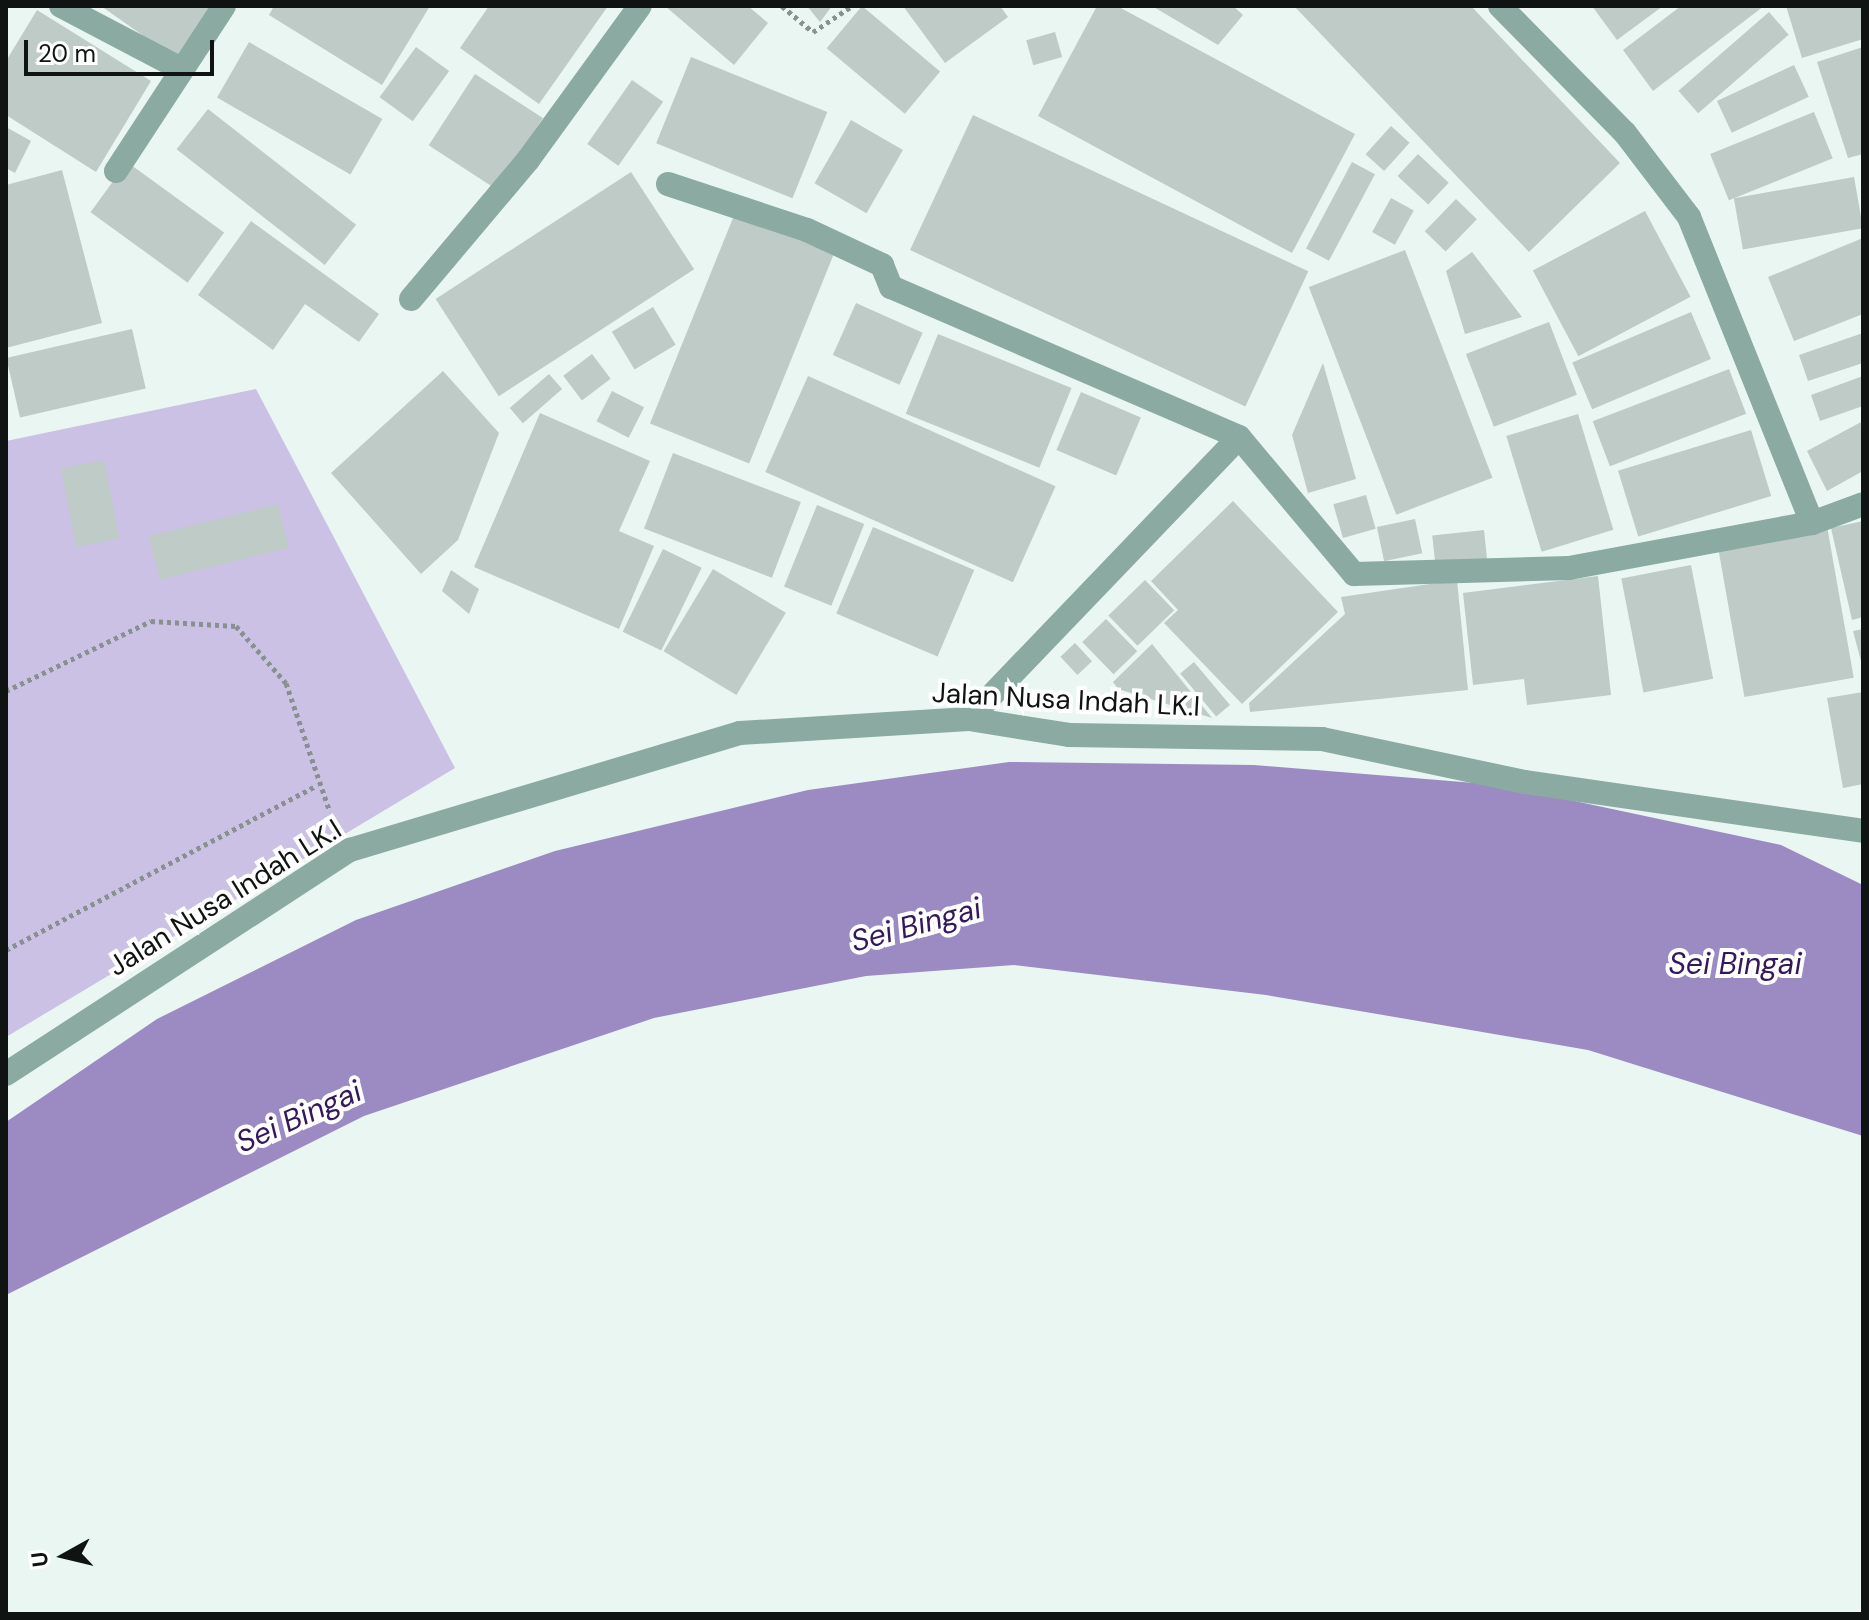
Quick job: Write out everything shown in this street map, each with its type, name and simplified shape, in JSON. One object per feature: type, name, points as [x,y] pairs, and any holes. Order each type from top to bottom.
[{"type":"street","points":[[61,6],[181,69]]},
{"type":"street","points":[[116,171],[224,6]]},
{"type":"street","points":[[411,299],[528,160],[640,6]]},
{"type":"street","points":[[1500,6],[1625,133],[1689,217],[1812,523]]},
{"type":"street","points":[[668,184],[807,230],[882,265],[891,287],[1239,437],[1354,574],[1569,568],[1812,523],[1863,504]]},
{"type":"street","points":[[969,719],[1239,437]]},
{"type":"street","name":"Jalan Nusa Indah LK.I","points":[[6,1074],[350,850],[740,733],[969,719],[1069,735],[1322,739],[1524,782],[1863,831]]},
{"type":"path","points":[[782,6],[813,32],[852,6]]},
{"type":"path","points":[[6,691],[151,621],[236,626],[286,683],[316,786],[350,850]]},
{"type":"path","points":[[6,950],[316,786]]},
{"type":"shaded area","points":[[256,389],[455,768],[6,1037],[6,441]]},
{"type":"water","name":"Sei Bingai","points":[[1009,762],[1254,765],[1499,785],[1781,845],[1863,885],[1863,1136],[1588,1050],[1266,995],[1014,965],[866,976],[654,1018],[364,1116],[6,1295],[6,1122],[157,1019],[356,920],[555,851],[808,790]]},
{"type":"building","points":[[101,6],[217,6],[179,61]]},
{"type":"building","points":[[274,6],[430,6],[382,85],[269,15]]},
{"type":"building","points":[[489,6],[608,6],[539,104],[460,48]]},
{"type":"building","points":[[665,6],[748,6],[768,23],[734,65]]},
{"type":"building","points":[[807,6],[832,6],[820,22]]},
{"type":"building","points":[[862,6],[940,72],[905,114],[827,48]]},
{"type":"building","points":[[903,6],[1000,6],[1008,17],[945,63]]},
{"type":"building","points":[[1097,6],[1117,6],[1355,134],[1292,253],[1038,116]]},
{"type":"building","points":[[1152,6],[1233,6],[1243,15],[1218,45]]},
{"type":"building","points":[[1294,6],[1471,6],[1620,163],[1529,252]]},
{"type":"building","points":[[1592,6],[1663,6],[1617,40]]},
{"type":"building","points":[[1681,6],[1764,6],[1653,91],[1623,50]]},
{"type":"building","points":[[1786,6],[1863,6],[1863,39],[1802,58]]},
{"type":"building","points":[[37,10],[151,81],[96,172],[6,115],[6,61]]},
{"type":"building","points":[[1769,12],[1789,35],[1698,113],[1678,91]]},
{"type":"building","points":[[1055,32],[1062,57],[1033,65],[1026,40]]},
{"type":"building","points":[[249,42],[382,119],[350,174],[217,97]]},
{"type":"building","points":[[416,47],[449,71],[413,121],[380,97]]},
{"type":"building","points":[[1863,47],[1863,154],[1848,158],[1817,62]]},
{"type":"building","points":[[691,57],[827,112],[792,198],[656,143]]},
{"type":"building","points":[[1794,65],[1809,97],[1732,133],[1717,101]]},
{"type":"building","points":[[475,74],[543,118],[497,189],[429,145]]},
{"type":"building","points":[[632,80],[663,102],[618,166],[587,144]]},
{"type":"building","points":[[208,109],[356,225],[325,265],[177,149]]},
{"type":"building","points":[[1814,112],[1833,158],[1729,200],[1710,154]]},
{"type":"building","points":[[973,115],[1308,271],[1245,406],[910,250]]},
{"type":"building","points":[[851,120],[903,150],[866,213],[814,183]]},
{"type":"building","points":[[1391,126],[1410,143],[1384,171],[1366,154]]},
{"type":"building","points":[[6,127],[31,141],[15,173],[6,168]]},
{"type":"building","points":[[1418,154],[1449,183],[1428,205],[1398,176]]},
{"type":"building","points":[[127,162],[224,233],[188,283],[91,212]]},
{"type":"building","points":[[1352,162],[1375,174],[1329,261],[1306,249]]},
{"type":"building","points":[[62,170],[102,323],[6,348],[6,185]]},
{"type":"building","points":[[631,172],[694,269],[499,396],[436,299]]},
{"type":"building","points":[[1854,177],[1863,228],[1743,249],[1734,198]]},
{"type":"building","points":[[1391,198],[1414,211],[1395,245],[1372,232]]},
{"type":"building","points":[[1456,199],[1477,219],[1446,252],[1425,231]]},
{"type":"building","points":[[1645,211],[1691,297],[1578,356],[1533,271]]},
{"type":"building","points":[[735,213],[834,253],[749,464],[650,423]]},
{"type":"building","points":[[251,221],[379,314],[359,342],[305,304],[273,350],[198,295]]},
{"type":"building","points":[[1863,238],[1863,314],[1794,341],[1768,277]]},
{"type":"building","points":[[1405,250],[1492,478],[1396,515],[1309,287]]},
{"type":"building","points":[[1472,252],[1522,317],[1465,334],[1446,271]]},
{"type":"building","points":[[856,303],[923,333],[900,385],[833,355]]},
{"type":"building","points":[[653,307],[676,345],[635,369],[612,332]]},
{"type":"building","points":[[1691,312],[1711,359],[1592,409],[1572,362]]},
{"type":"building","points":[[1549,322],[1577,395],[1494,427],[1466,354]]},
{"type":"building","points":[[132,329],[146,388],[20,417],[6,358]]},
{"type":"building","points":[[1863,333],[1863,363],[1808,381],[1799,355]]},
{"type":"building","points":[[938,334],[1072,388],[1039,468],[906,414]]},
{"type":"building","points":[[592,354],[611,379],[582,400],[563,376]]},
{"type":"building","points":[[1323,363],[1356,479],[1308,493],[1292,435]]},
{"type":"building","points":[[1729,369],[1746,414],[1610,466],[1593,421]]},
{"type":"building","points":[[443,371],[499,433],[458,540],[421,574],[331,473]]},
{"type":"building","points":[[549,374],[562,389],[523,423],[510,408]]},
{"type":"building","points":[[808,376],[1056,486],[1013,582],[765,472]]},
{"type":"building","points":[[1863,376],[1863,406],[1820,421],[1811,395]]},
{"type":"building","points":[[612,391],[644,407],[629,438],[597,421]]},
{"type":"building","points":[[1081,392],[1141,417],[1116,475],[1056,450]]},
{"type":"building","points":[[540,413],[650,461],[619,531],[654,546],[619,629],[474,567]]},
{"type":"building","points":[[1578,414],[1613,530],[1542,552],[1506,436]]},
{"type":"building","points":[[1863,421],[1863,471],[1827,491],[1807,451]]},
{"type":"building","points":[[1751,430],[1771,496],[1638,537],[1618,471]]},
{"type":"building","points":[[673,453],[801,502],[772,578],[644,529]]},
{"type":"building","points":[[104,460],[119,539],[76,547],[61,468]]},
{"type":"building","points":[[1366,495],[1376,529],[1343,538],[1333,504]]},
{"type":"building","points":[[1233,501],[1338,612],[1242,704],[1164,623],[1178,610],[1151,581]]},
{"type":"building","points":[[278,504],[289,548],[160,580],[149,536]]},
{"type":"building","points":[[817,505],[864,524],[831,606],[784,587]]},
{"type":"building","points":[[1415,519],[1422,553],[1384,561],[1377,527]]},
{"type":"building","points":[[1863,521],[1863,617],[1852,620],[1831,528]]},
{"type":"building","points":[[1827,526],[1854,678],[1744,697],[1718,545]]},
{"type":"building","points":[[873,527],[974,570],[938,657],[836,614]]},
{"type":"building","points":[[1484,530],[1487,561],[1436,566],[1432,535]]},
{"type":"building","points":[[663,549],[702,568],[661,651],[623,632]]},
{"type":"building","points":[[1691,565],[1713,679],[1643,692],[1621,579]]},
{"type":"building","points":[[713,569],[786,613],[736,695],[664,651]]},
{"type":"building","points":[[451,570],[479,589],[469,614],[442,591]]},
{"type":"building","points":[[1598,576],[1611,695],[1527,705],[1524,679],[1473,685],[1463,593]]},
{"type":"building","points":[[1145,580],[1174,610],[1137,646],[1108,615]]},
{"type":"building","points":[[1457,580],[1468,690],[1250,712],[1249,703],[1345,614],[1341,597]]},
{"type":"building","points":[[1106,619],[1137,651],[1114,674],[1082,642]]},
{"type":"building","points":[[1863,629],[1863,665],[1862,665],[1853,631]]},
{"type":"building","points":[[1075,643],[1092,661],[1077,675],[1060,657]]},
{"type":"building","points":[[1152,644],[1212,718],[1118,689],[1113,682]]},
{"type":"building","points":[[1194,662],[1230,705],[1216,716],[1180,674]]},
{"type":"building","points":[[1863,692],[1863,784],[1843,788],[1827,698]]}]
